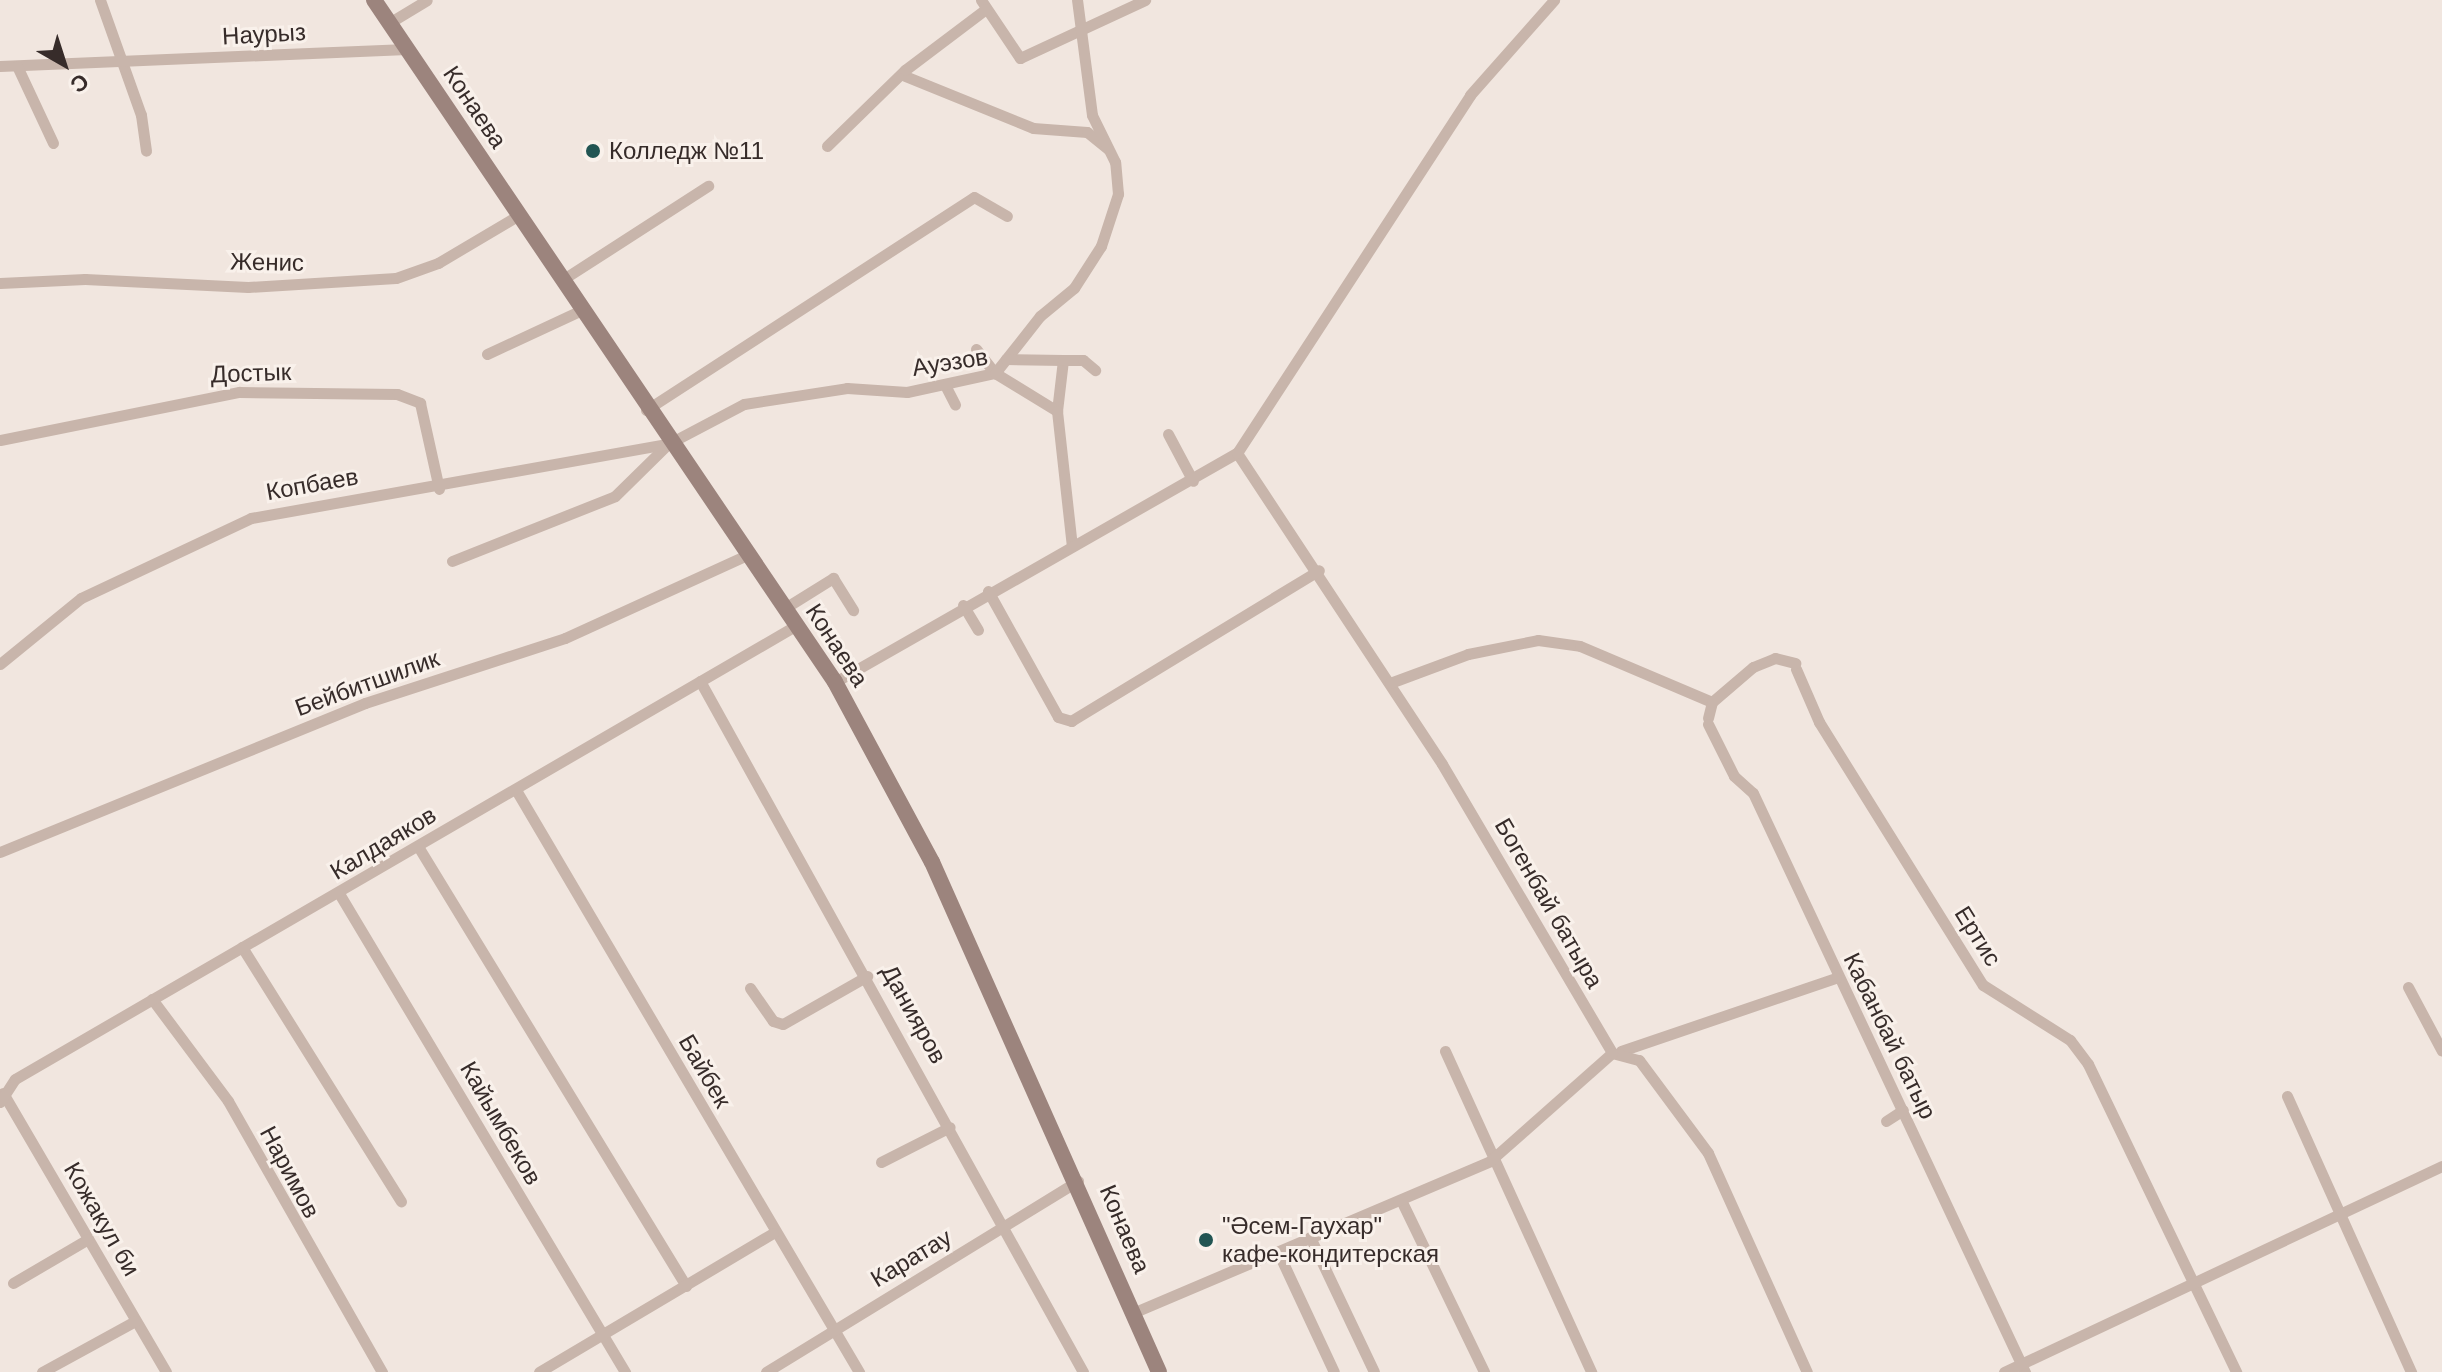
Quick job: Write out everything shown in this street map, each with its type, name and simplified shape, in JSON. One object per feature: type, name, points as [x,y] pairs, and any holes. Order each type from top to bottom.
[{"type":"main road","name":"Конаева","points":[[374,0],[668,444],[835,682],[932,862],[1079,1181],[1159,1372]]},
{"type":"street","points":[[100,0],[122,62],[146,151]]},
{"type":"street","points":[[389,23],[427,0]]},
{"type":"street","points":[[976,349],[995,373],[1040,316],[1074,288],[1101,246],[1118,194],[1110,150],[1092,115],[1085,30],[1077,0]]},
{"type":"street","points":[[827,146],[983,4],[1020,58],[1145,0]]},
{"type":"street","points":[[835,682],[963,605],[1193,481],[1237,453],[1470,95],[1554,0]]},
{"type":"street","name":"Наурыз","points":[[0,66],[407,49]]},
{"type":"street","points":[[17,66],[53,143]]},
{"type":"street","points":[[905,76],[1033,128],[1087,132],[1110,150]]},
{"type":"street","points":[[562,280],[708,186]]},
{"type":"street","points":[[646,410],[974,197],[1007,216]]},
{"type":"street","name":"Женис","points":[[0,283],[85,279],[248,287],[396,278],[438,263],[519,215]]},
{"type":"street","points":[[487,354],[582,310]]},
{"type":"street","points":[[1006,359],[1083,360],[1095,370]]},
{"type":"street","points":[[1063,360],[1057,411],[1072,546]]},
{"type":"street","name":"Ауэзов","points":[[668,444],[744,404],[784,392],[945,385],[995,373],[1057,411]]},
{"type":"street","points":[[945,385],[955,405]]},
{"type":"street","name":"Достык","points":[[0,440],[239,392],[397,394],[420,403],[439,489]]},
{"type":"street","points":[[1168,434],[1193,481]]},
{"type":"street","points":[[452,561],[615,496],[668,444]]},
{"type":"street","name":"Копбаев","points":[[0,664],[81,598],[251,518],[333,499],[439,489],[668,444]]},
{"type":"street","name":"Богенбай батыра","points":[[1237,453],[1319,570],[1616,1052],[1639,1060],[1708,1153],[1807,1372]]},
{"type":"street","name":"Бейбитшилик","points":[[0,852],[365,703],[565,638],[747,555]]},
{"type":"street","points":[[988,591],[1058,717],[1071,721],[1319,570]]},
{"type":"street","points":[[785,608],[833,578],[853,610]]},
{"type":"street","points":[[963,605],[978,630]]},
{"type":"street","name":"Калдаяков","points":[[2,1096],[15,1079],[242,947],[340,895],[797,625]]},
{"type":"street","points":[[1390,683],[1468,654],[1538,640],[1580,646],[1712,702]]},
{"type":"street","name":"Ертис","points":[[1712,702],[1753,667],[1775,658],[1795,666],[1819,722],[1983,985],[2070,1040],[2088,1064],[2236,1372]]},
{"type":"street","name":"Данияров","points":[[700,681],[867,976],[1083,1372]]},
{"type":"street","name":"Кабанбай батыр","points":[[1712,702],[1708,721],[1734,776],[1753,793],[1836,978],[1903,1110],[2023,1368]]},
{"type":"street","name":"Байбек","points":[[516,790],[773,1233],[859,1372]]},
{"type":"street","points":[[419,848],[686,1286]]},
{"type":"street","name":"Кайымбеков","points":[[340,895],[625,1372]]},
{"type":"street","points":[[242,947],[401,1201]]},
{"type":"street","points":[[750,988],[773,1021],[783,1024],[867,976]]},
{"type":"street","points":[[1135,1312],[1490,1161],[1616,1052],[1661,1032],[1836,978]]},
{"type":"street","points":[[2408,987],[2442,1051]]},
{"type":"street","name":"Наримов","points":[[152,999],[228,1101],[382,1372]]},
{"type":"street","points":[[1445,1051],[1490,1161],[1591,1372]]},
{"type":"street","name":"Кожакул би","points":[[2,1096],[166,1372]]},
{"type":"street","points":[[2287,1096],[2411,1372]]},
{"type":"street","points":[[1886,1121],[1903,1110]]},
{"type":"street","points":[[881,1162],[950,1127]]},
{"type":"street","points":[[2004,1372],[2023,1368],[2193,1283],[2442,1166]]},
{"type":"street","name":"Каратау","points":[[766,1372],[1079,1181]]},
{"type":"street","points":[[1401,1200],[1484,1372]]},
{"type":"street","points":[[539,1372],[773,1233]]},
{"type":"street","points":[[1310,1237],[1374,1372]]},
{"type":"street","points":[[13,1283],[88,1239]]},
{"type":"street","points":[[1278,1252],[1334,1372]]},
{"type":"street","points":[[42,1372],[135,1321]]},
{"type":"place","name":"Колледж №11","points":[[593,151]]},
{"type":"place","name":"\"Әсем-Гаухар\" кафе-кондитерская","points":[[1206,1240]]}]
